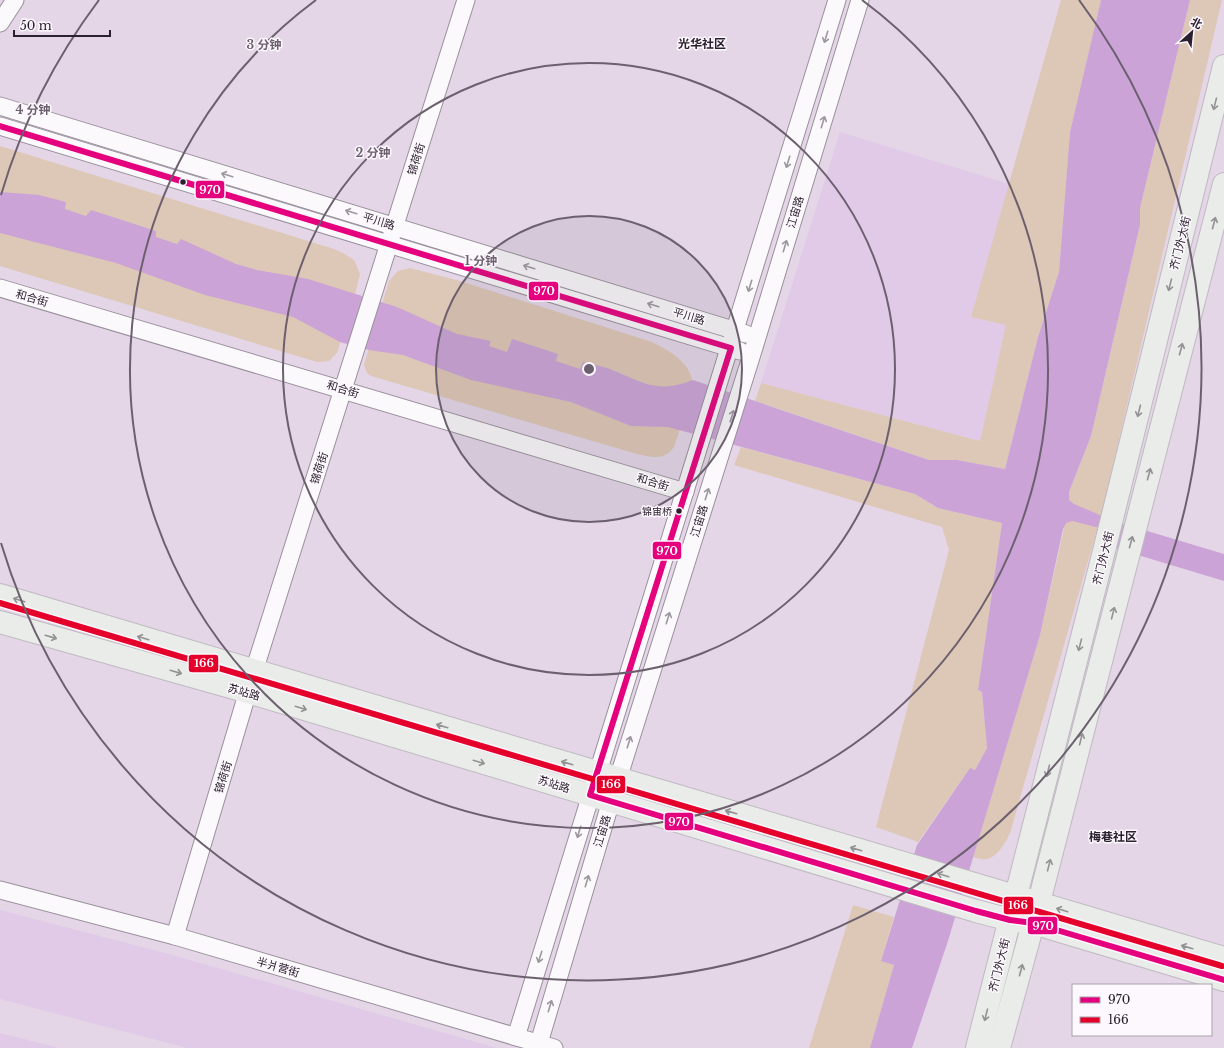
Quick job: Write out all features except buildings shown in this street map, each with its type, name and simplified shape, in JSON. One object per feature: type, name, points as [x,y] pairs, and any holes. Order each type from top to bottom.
[{"type":"main road","name":"齐门外大街","points":[[977,1048],[1100,567],[1224,66]]},
{"type":"main road","name":"齐门外大街","points":[[999,1048],[1039,902],[1123,571],[1224,184]]},
{"type":"main road","name":"苏站路","points":[[0,595],[980,887],[1039,902],[1224,958]]},
{"type":"main road","name":"苏站路","points":[[0,622],[248,692],[889,886],[1010,920],[1033,923],[1224,980]]},
{"type":"street","points":[[0,23],[15,0]]},
{"type":"street","name":"锦荷街","points":[[175,936],[254,671],[466,0]]},
{"type":"street","name":"江宙路","points":[[516,1036],[597,772],[731,348],[837,0]]},
{"type":"street","name":"江宙路","points":[[546,1046],[611,801],[752,354],[860,0]]},
{"type":"street","name":"平川路","points":[[0,106],[757,337]]},
{"type":"street","name":"平川路","points":[[0,126],[752,354]]},
{"type":"street","name":"和合街","points":[[0,288],[685,492]]},
{"type":"street","name":"半爿营街","points":[[0,890],[175,936],[546,1046]]},
{"type":"shaded area","points":[[1061,0],[1101,0],[1070,132],[1059,272],[1038,337],[1005,469],[957,460],[929,460],[755,401],[761,383],[980,441],[1006,325],[971,317]]},
{"type":"shaded area","points":[[1101,0],[1190,0],[1140,208],[1140,225],[1091,436],[1069,492],[1069,500],[1074,504],[1114,521],[1224,554],[1224,581],[1108,546],[1112,531],[1072,521],[1066,523],[1063,529],[1040,635],[948,941],[912,1048],[870,1048],[894,965],[881,961],[917,845],[970,768],[975,770],[987,748],[982,692],[978,690],[1002,523],[938,508],[915,494],[668,427],[631,426],[571,402],[471,380],[403,355],[369,350],[340,342],[293,317],[205,295],[116,263],[0,233],[0,192],[39,195],[66,202],[65,209],[86,216],[91,210],[156,231],[156,237],[177,244],[181,239],[236,264],[257,270],[308,279],[397,307],[457,334],[491,341],[489,346],[507,352],[512,339],[558,354],[556,361],[580,369],[583,362],[607,368],[639,381],[658,386],[680,384],[693,380],[929,460],[957,460],[1005,469],[1038,337],[1059,272],[1070,132]]},
{"type":"shaded area","points":[[1190,0],[1222,0],[1101,516],[1010,833],[1004,845],[994,856],[986,859],[973,857],[1040,635],[1063,533],[1069,492],[1091,436],[1140,225],[1140,208]]},
{"type":"shaded area","points":[[840,132],[1009,184],[971,317],[1006,325],[980,441],[761,383]]},
{"type":"shaded area","points":[[0,146],[343,253],[354,260],[360,274],[337,353],[329,361],[317,362],[0,266]]},
{"type":"shaded area","points":[[410,268],[460,281],[652,342],[673,354],[685,365],[692,379],[693,388],[674,447],[666,454],[657,457],[637,454],[371,376],[367,373],[364,365],[389,281],[398,271]]},
{"type":"shaded area","points":[[741,447],[915,494],[938,508],[1002,523],[978,690],[982,692],[987,748],[975,770],[970,768],[918,842],[876,827],[949,550],[942,527],[734,465]]},
{"type":"shaded area","points":[[853,905],[894,917],[881,961],[894,965],[870,1048],[809,1048]]},
{"type":"shaded area","points":[[0,910],[169,954],[497,1048],[187,1048],[0,999]]},
{"type":"shaded area","points":[[0,1033],[59,1048],[0,1048]]},
{"type":"transit line","name":"970","points":[[0,126],[731,348],[590,795],[976,911],[1010,920],[1033,923],[1224,980]]},
{"type":"transit line","name":"166","points":[[0,603],[1222,966]]},
{"type":"place","name":"锦宙桥","points":[[679,511]]},
{"type":"district","name":"光华社区","points":[[702,44]]},
{"type":"district","name":"梅巷社区","points":[[1113,837]]}]
